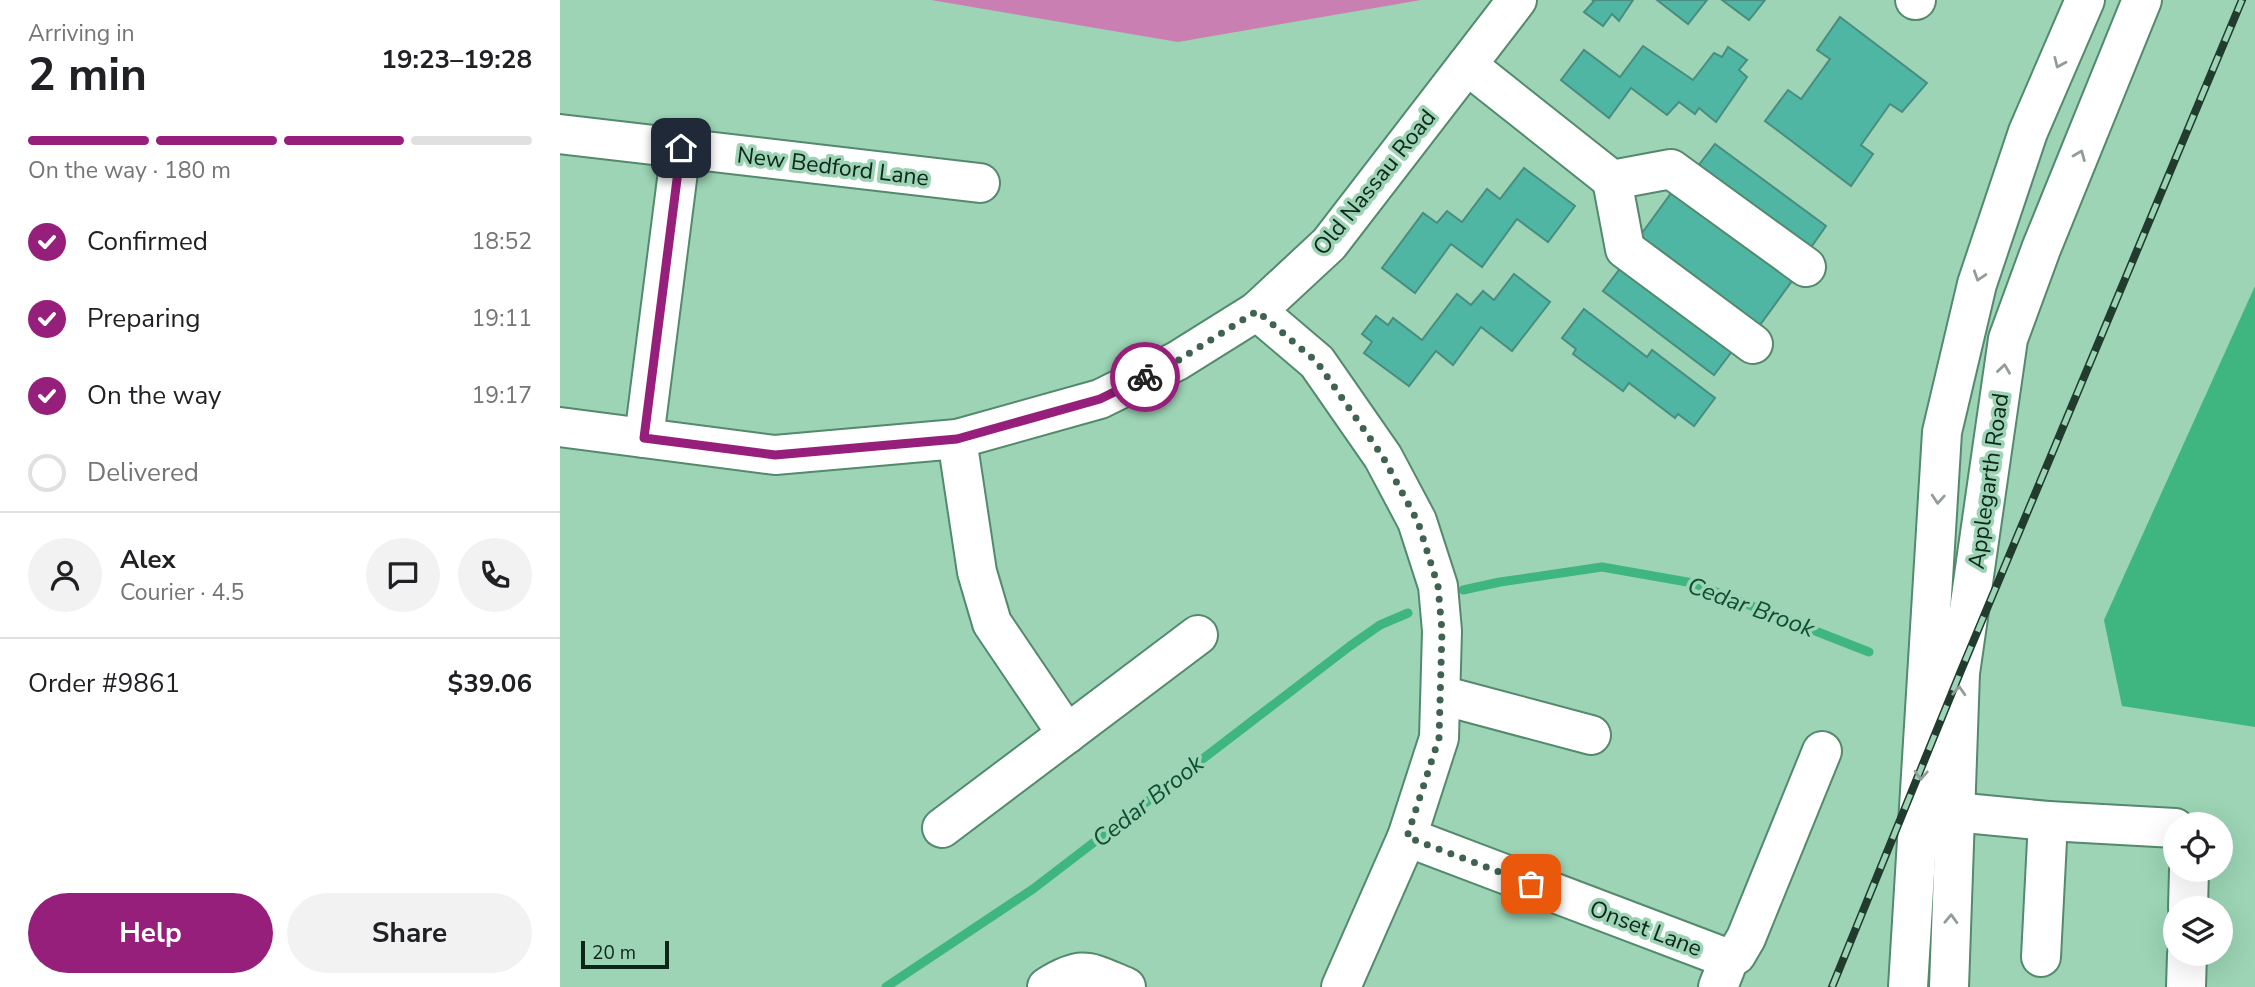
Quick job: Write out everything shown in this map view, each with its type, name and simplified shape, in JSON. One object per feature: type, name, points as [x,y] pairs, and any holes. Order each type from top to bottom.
[{"type":"street","name":"Old Nassau Road","points":[[560,427],[775,455],[957,439],[1100,399],[1177,361],[1257,311],[1329,244],[1517,0]]},
{"type":"street","name":"Applegarth Road","points":[[1908,987],[1942,432],[1976,284],[2028,132],[2085,0]]},
{"type":"street","name":"Applegarth Road","points":[[1949,987],[1960,673],[2008,339],[2041,249],[2143,0]]},
{"type":"street","points":[[1467,65],[1612,180],[1625,249],[1753,344]]},
{"type":"street","name":"New Bedford Lane","points":[[560,134],[980,183]]},
{"type":"street","points":[[644,438],[681,148]]},
{"type":"street","points":[[1612,180],[1671,169],[1806,267]]},
{"type":"street","points":[[1257,311],[1317,362],[1383,457],[1418,522],[1438,586],[1442,631],[1439,738],[1407,837],[1341,987]]},
{"type":"street","points":[[957,439],[977,572],[992,624],[1067,734]]},
{"type":"street","points":[[942,828],[1198,635]]},
{"type":"street","points":[[1441,695],[1591,735]]},
{"type":"street","points":[[1723,973],[1746,938],[1822,751]]},
{"type":"street","points":[[1954,812],[2163,827]]},
{"type":"street","points":[[2041,957],[2048,821]]},
{"type":"street","name":"Onset Lane","points":[[1407,837],[1723,973]]},
{"type":"street","points":[[2186,987],[2187,966]]},
{"type":"street","points":[[1048,987],[1068,973],[1083,971],[1126,987]]},
{"type":"shaded area","points":[[931,0],[1421,0],[1178,42]]},
{"type":"shaded area","points":[[2255,286],[2255,727],[2122,706],[2104,620]]},
{"type":"building","points":[[1592,0],[1633,0],[1619,21],[1612,14],[1603,26],[1584,12],[1594,1]]},
{"type":"building","points":[[1657,0],[1707,0],[1688,24]]},
{"type":"building","points":[[1722,0],[1765,0],[1749,20]]},
{"type":"building","points":[[1840,17],[1927,83],[1902,112],[1890,104],[1861,145],[1873,154],[1851,186],[1765,121],[1788,90],[1801,99],[1830,59],[1817,50]]},
{"type":"building","points":[[1643,46],[1693,80],[1714,53],[1722,57],[1728,47],[1747,60],[1739,70],[1747,77],[1716,122],[1699,108],[1695,114],[1679,102],[1667,115],[1631,88],[1609,118],[1561,80],[1584,50],[1620,77]]},
{"type":"building","points":[[1715,144],[1826,226],[1807,253],[1695,170]]},
{"type":"building","points":[[1524,168],[1575,206],[1548,242],[1517,219],[1482,267],[1451,244],[1415,293],[1382,268],[1423,213],[1437,223],[1447,211],[1462,222],[1487,189],[1500,199]]},
{"type":"building","points":[[1672,192],[1792,281],[1757,329],[1637,240]]},
{"type":"building","points":[[1622,266],[1733,350],[1714,375],[1603,291]]},
{"type":"building","points":[[1514,274],[1550,302],[1512,351],[1481,327],[1453,365],[1436,351],[1409,386],[1364,353],[1372,342],[1362,334],[1376,316],[1388,325],[1393,318],[1422,340],[1457,294],[1471,305],[1483,291],[1494,300]]},
{"type":"building","points":[[1584,309],[1647,357],[1652,350],[1715,398],[1694,426],[1678,414],[1675,418],[1629,383],[1623,391],[1573,354],[1576,349],[1562,338]]},
{"type":"waterway","name":"Cedar Brook","points":[[1463,590],[1602,567],[1693,583],[1869,652]]},
{"type":"waterway","name":"Cedar Brook","points":[[886,987],[1033,889],[1350,646],[1380,625],[1408,613]]},
{"type":"railway","points":[[1832,987],[1960,673],[2242,0]]},
{"type":"way so far","points":[[1145,377],[1177,361],[1257,311],[1317,362],[1383,457],[1418,522],[1438,586],[1442,631],[1439,738],[1407,837],[1531,884]]},
{"type":"route","points":[[681,148],[644,438],[775,455],[957,439],[1100,399],[1145,377]]}]
